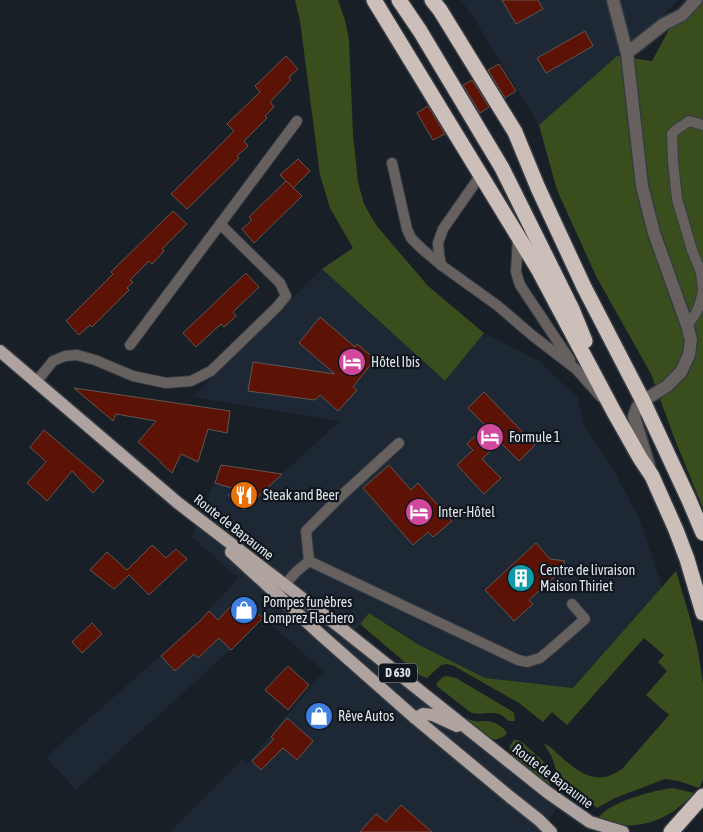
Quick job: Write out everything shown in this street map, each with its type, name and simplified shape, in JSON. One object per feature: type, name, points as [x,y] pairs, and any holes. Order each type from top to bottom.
[{"type":"highway","points":[[374,0],[538,269],[614,412],[652,476],[687,559],[703,613]]},
{"type":"highway","points":[[400,0],[502,168],[572,309],[614,412]]},
{"type":"highway","points":[[432,0],[515,132],[538,188],[584,287],[643,401],[703,533]]},
{"type":"highway","points":[[670,832],[703,796]]},
{"type":"main road","name":"D 630","points":[[0,351],[36,382]]},
{"type":"main road","name":"Route de Bapaume","points":[[36,382],[280,590],[415,718],[551,832]]},
{"type":"main road","name":"Route de Bapaume","points":[[280,590],[341,628],[581,817],[590,822],[623,832]]},
{"type":"main road","points":[[415,718],[424,714],[434,715],[478,736]]},
{"type":"street","points":[[613,0],[627,53],[642,186],[654,233],[691,340],[690,355],[681,372],[667,386],[643,401],[637,408],[634,417],[652,476]]},
{"type":"street","points":[[627,53],[664,24],[682,14],[696,0]]},
{"type":"lane","points":[[130,345],[297,120]]},
{"type":"lane","points":[[687,325],[695,316],[701,304],[703,290],[701,272],[692,250],[677,199],[672,134],[689,121],[703,126]]},
{"type":"lane","points":[[392,163],[407,229],[411,238],[441,265],[498,306],[576,369]]},
{"type":"lane","points":[[441,265],[438,243],[443,229],[480,176]]},
{"type":"lane","points":[[36,382],[53,361],[65,356],[77,355],[95,360],[133,376],[166,383],[190,381],[211,371],[286,296],[280,283],[220,224]]},
{"type":"lane","points":[[518,237],[516,272],[520,285],[576,369],[614,412]]},
{"type":"lane","points":[[309,561],[306,531],[399,443]]},
{"type":"lane","points":[[280,590],[309,561]]},
{"type":"lane","points":[[309,561],[497,651],[527,662],[534,661],[546,654],[585,619],[572,604]]},
{"type":"shaded area","points":[[461,0],[678,0],[539,125]]},
{"type":"shaded area","points":[[322,269],[445,381],[484,333],[539,361],[578,398],[584,426],[613,469],[640,520],[662,587],[573,688],[485,678],[419,645],[370,613],[355,630],[564,799],[540,832],[170,832],[242,759],[248,763],[324,671],[263,618],[76,790],[46,757],[200,621],[238,578],[192,537],[221,465],[282,474],[340,421],[193,397]]},
{"type":"green space","points":[[295,0],[338,0],[345,20],[349,40],[353,134],[358,182],[364,204],[376,225],[428,286],[484,333],[445,381],[322,269],[353,248],[330,208],[320,175],[300,21]]},
{"type":"green space","points":[[700,0],[703,0],[703,508],[675,440],[651,374],[596,276],[557,190],[539,125],[617,56],[652,61],[671,26]]},
{"type":"green space","points":[[676,571],[698,651],[703,684],[703,780],[699,788],[679,781],[665,779],[615,798],[597,808],[563,783],[558,777],[552,757],[544,744],[583,773],[592,776],[611,775],[622,769],[669,715],[646,695],[667,671],[658,662],[664,655],[644,638],[567,725],[552,712],[543,722],[519,703],[454,666],[441,665],[427,678],[421,676],[360,624],[369,613],[419,645],[485,678],[573,688]]},
{"type":"green space","points":[[443,677],[456,678],[510,710],[514,713],[515,721],[509,721],[502,715],[495,713],[477,714],[470,712],[436,684]]},
{"type":"green space","points":[[463,717],[474,721],[495,723],[501,726],[507,733],[498,739],[491,740]]},
{"type":"green space","points":[[514,740],[523,743],[543,761],[546,775],[553,790],[511,755],[510,747]]},
{"type":"green space","points":[[673,788],[694,793],[679,807],[652,822],[618,825],[598,819],[611,807],[621,802],[655,791]]},
{"type":"building","points":[[502,0],[538,0],[543,9],[516,24]]},
{"type":"building","points":[[585,31],[593,46],[546,73],[537,58]]},
{"type":"building","points":[[286,56],[298,69],[289,77],[291,80],[270,102],[274,107],[265,116],[267,118],[244,141],[248,146],[237,156],[239,158],[187,209],[171,194],[234,131],[227,124],[260,92],[255,86]]},
{"type":"building","points":[[499,64],[516,91],[505,98],[488,70]]},
{"type":"building","points":[[472,80],[489,107],[480,113],[463,85]]},
{"type":"building","points":[[428,106],[445,134],[433,140],[417,113]]},
{"type":"building","points":[[298,159],[310,171],[293,188],[280,175]]},
{"type":"building","points":[[286,181],[302,196],[254,243],[242,229],[252,220],[249,217]]},
{"type":"building","points":[[173,211],[187,224],[162,249],[164,251],[152,264],[149,261],[130,280],[133,282],[127,288],[129,290],[92,327],[90,325],[79,335],[66,321],[113,274],[111,272]]},
{"type":"building","points":[[246,273],[259,287],[233,312],[236,316],[224,327],[221,324],[196,347],[183,333]]},
{"type":"building","points":[[320,317],[355,347],[357,344],[375,359],[353,387],[357,390],[338,411],[320,395],[315,400],[248,391],[253,362],[335,374],[299,343]]},
{"type":"building","points":[[74,388],[230,411],[227,433],[208,429],[198,462],[181,454],[172,473],[138,442],[156,421],[116,414],[113,421]]},
{"type":"building","points":[[484,392],[535,445],[519,461],[500,442],[482,459],[501,478],[484,494],[457,465],[473,450],[467,444],[486,426],[468,408]]},
{"type":"building","points":[[44,430],[104,481],[93,493],[72,471],[47,501],[27,483],[46,462],[30,447]]},
{"type":"building","points":[[221,465],[282,474],[244,510],[228,495],[235,489],[215,483]]},
{"type":"building","points":[[389,465],[411,490],[418,483],[452,521],[433,537],[428,532],[413,545],[363,488]]},
{"type":"building","name":"Centre de livraison Maison Thiriet","points":[[536,543],[550,559],[565,561],[561,571],[529,600],[533,604],[514,621],[485,590]]},
{"type":"building","points":[[152,545],[166,558],[176,549],[187,559],[149,595],[129,575],[114,589],[90,570],[107,552],[127,570]]},
{"type":"building","points":[[239,597],[263,618],[231,650],[219,638],[198,658],[194,654],[175,671],[161,656],[209,611],[218,620]]},
{"type":"building","points":[[92,623],[102,634],[82,653],[72,642]]},
{"type":"building","points":[[288,666],[309,685],[288,710],[265,690]]},
{"type":"building","points":[[287,718],[313,741],[297,760],[283,748],[261,770],[252,761],[274,739],[271,737]]},
{"type":"building","points":[[401,805],[432,832],[360,832],[376,814],[386,822]]},
{"type":"place","name":"Hôtel Ibis","points":[[352,362]]},
{"type":"place","name":"Formule 1","points":[[490,437]]},
{"type":"place","name":"Steak and Beer","points":[[244,495]]},
{"type":"place","name":"Inter-Hôtel","points":[[419,512]]},
{"type":"place","name":"Centre de livraison Maison Thiriet","points":[[521,578]]},
{"type":"place","name":"Pompes funèbres Lomprez Flachero","points":[[244,610]]},
{"type":"place","name":"Rêve Autos","points":[[319,716]]}]
